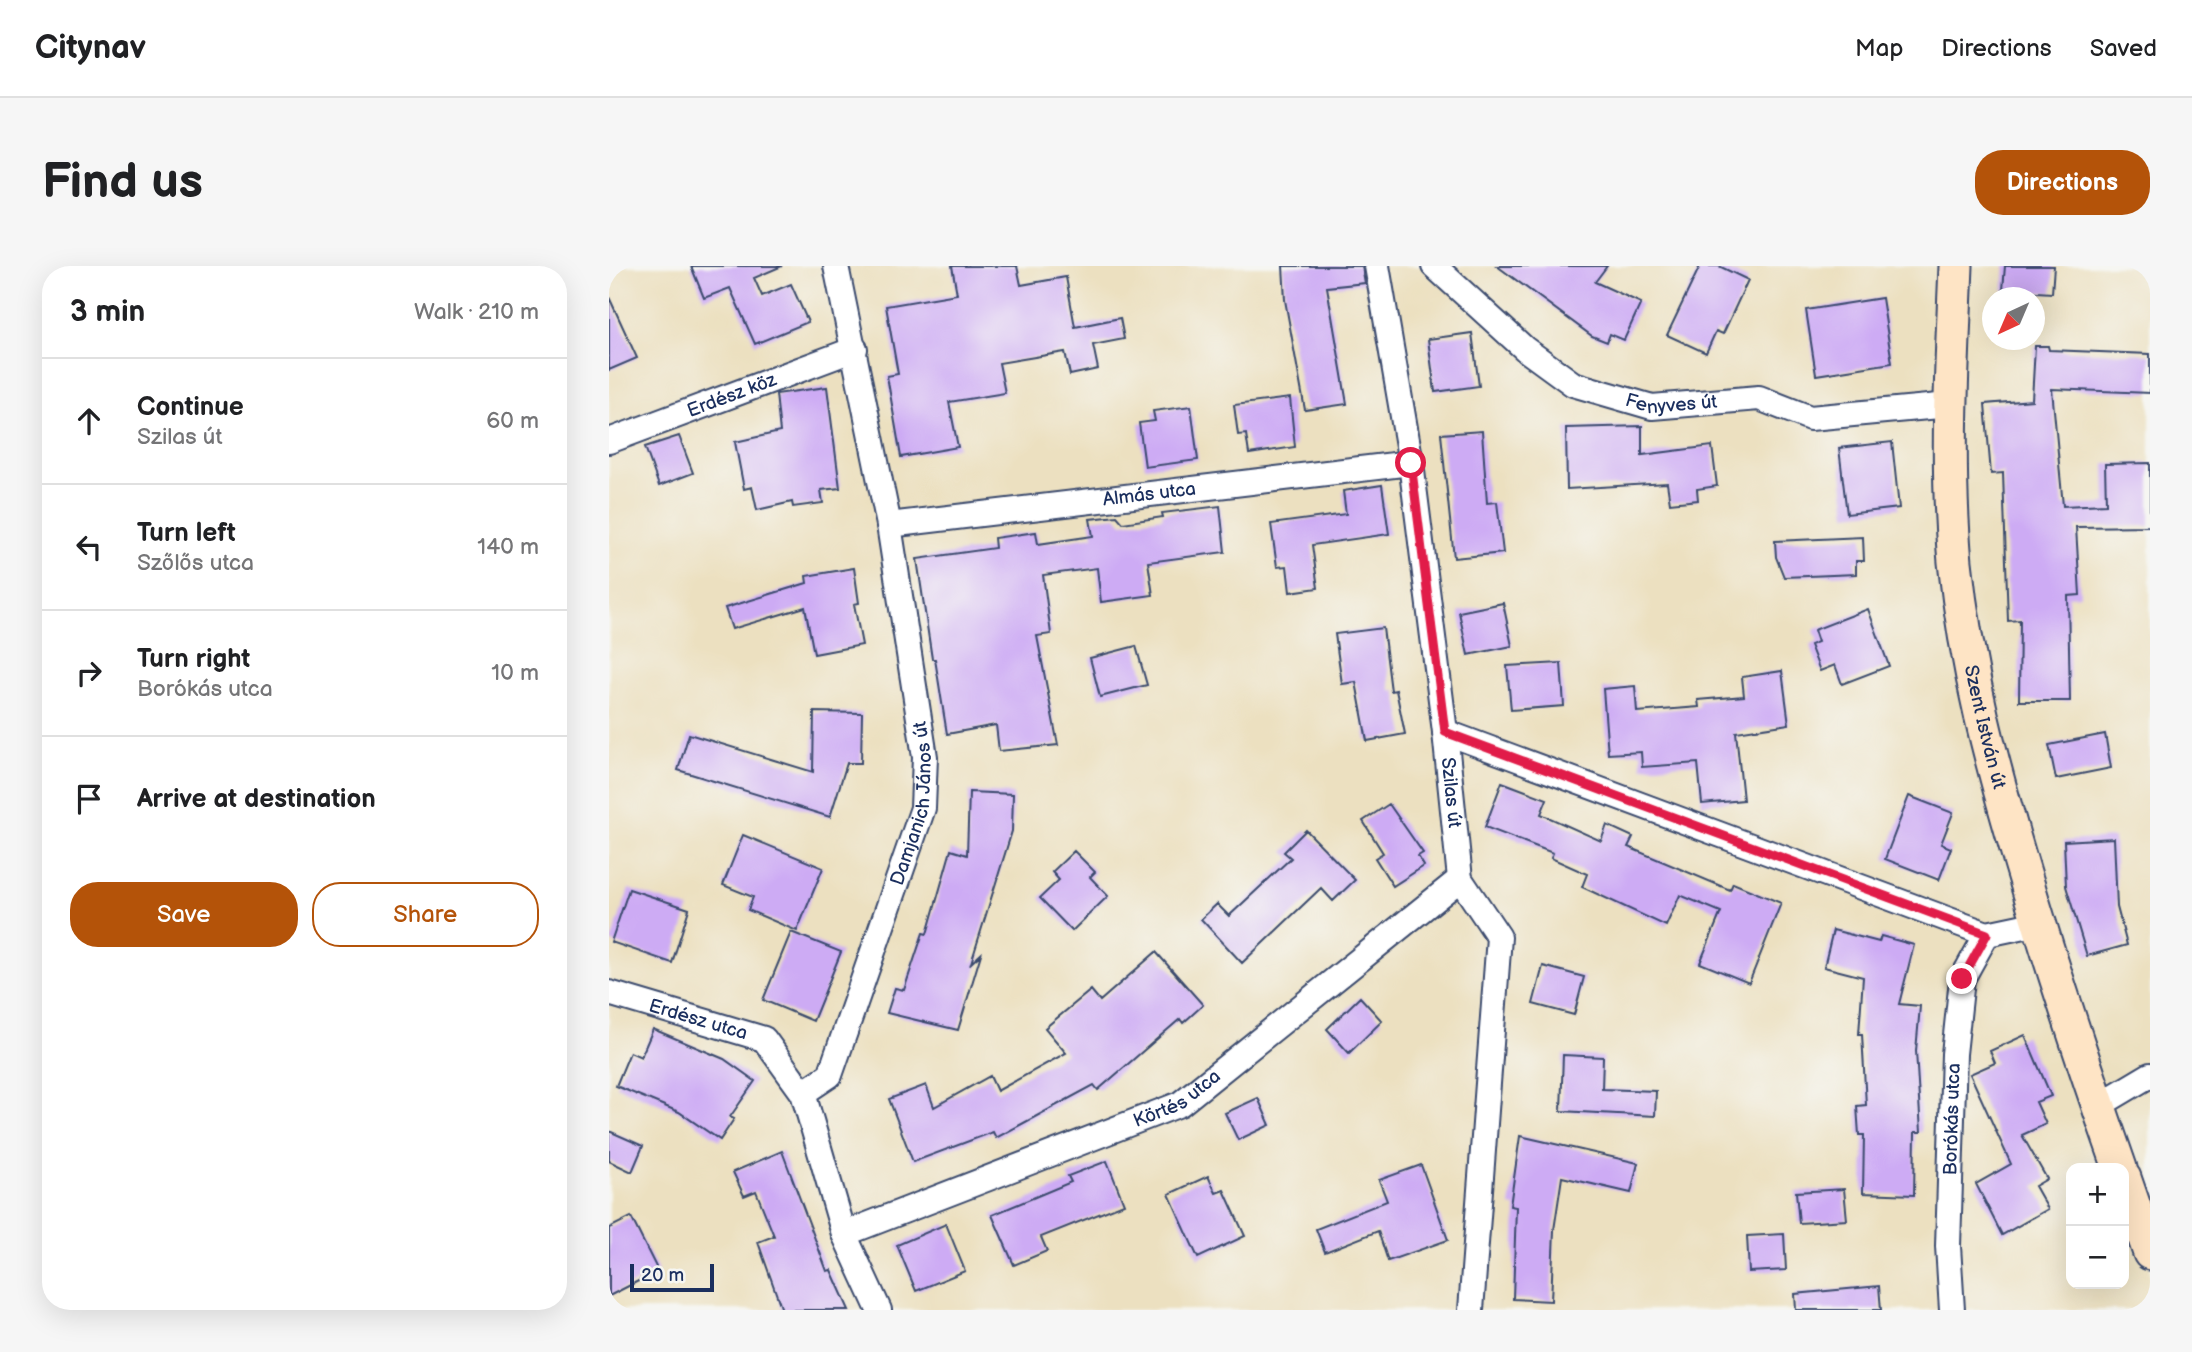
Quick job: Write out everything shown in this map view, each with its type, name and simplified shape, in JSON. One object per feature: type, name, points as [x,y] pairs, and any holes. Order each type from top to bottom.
[{"type":"street","name":"Damjanich János út","points":[[803,1093],[830,1076],[923,808],[926,788],[925,757],[889,525],[837,266]]},
{"type":"street","name":"Szilas út","points":[[1377,266],[1411,463],[1445,732],[1460,878],[1499,936],[1471,1310]]},
{"type":"street","name":"Fenyves út","points":[[1434,266],[1525,349],[1573,384],[1652,407],[1759,398],[1810,418],[1950,405]]},
{"type":"street","name":"Szent István út","points":[[1956,266],[1950,405],[1955,561],[1964,632],[1983,733],[2039,923],[2118,1163]]},
{"type":"street","name":"Erdész köz","points":[[609,441],[855,349]]},
{"type":"street","name":"Almás utca","points":[[889,525],[1411,463]]},
{"type":"street","points":[[1445,732],[1987,934],[2039,923]]},
{"type":"street","name":"Körtés utca","points":[[844,1234],[1180,1104],[1460,878]]},
{"type":"street","name":"Borókás utca","points":[[1952,1310],[1948,1246],[1954,1054],[1962,979],[1987,934]]},
{"type":"street","name":"Erdész utca","points":[[609,993],[764,1039],[803,1093]]},
{"type":"street","points":[[2098,1106],[2150,1075]]},
{"type":"street","points":[[803,1093],[844,1234],[879,1310]]},
{"type":"street","points":[[2129,1192],[2150,1253]]},
{"type":"building","points":[[691,266],[782,266],[754,278],[762,296],[791,284],[808,322],[755,344],[730,288],[704,298]]},
{"type":"building","points":[[952,266],[1017,266],[1021,285],[1066,277],[1075,327],[1120,318],[1124,339],[1093,345],[1098,369],[1070,375],[1065,352],[999,363],[1005,393],[949,402],[958,447],[901,457],[887,376],[898,374],[886,306],[957,294]]},
{"type":"building","points":[[1283,266],[1362,266],[1365,283],[1327,287],[1347,404],[1305,410],[1285,300]]},
{"type":"building","points":[[1497,266],[1607,266],[1595,282],[1641,303],[1624,340],[1610,334],[1607,342],[1592,336]]},
{"type":"building","points":[[1700,266],[1719,266],[1748,280],[1723,334],[1716,331],[1706,353],[1667,335]]},
{"type":"building","points":[[2005,266],[2054,266],[2052,293],[2045,293],[2045,287],[2003,287]]},
{"type":"building","points":[[609,297],[637,358],[609,370]]},
{"type":"building","points":[[1882,298],[1892,363],[1816,375],[1806,310]]},
{"type":"building","points":[[1472,333],[1479,386],[1435,392],[1428,339]]},
{"type":"building","points":[[2045,346],[2048,346],[2049,350],[2150,354],[2150,393],[2052,389],[2063,506],[2106,504],[2105,464],[2150,463],[2150,526],[2076,527],[2080,595],[2068,596],[2070,701],[2019,701],[2020,620],[2008,621],[2003,473],[1991,474],[1985,404],[2032,400],[2035,350],[2045,350]]},
{"type":"building","points":[[827,387],[840,488],[821,490],[823,503],[793,507],[792,502],[757,510],[752,487],[744,489],[735,442],[780,432],[776,394]]},
{"type":"building","points":[[1290,398],[1295,447],[1249,454],[1246,434],[1238,435],[1234,405]]},
{"type":"building","points":[[1191,406],[1198,460],[1145,467],[1139,423],[1155,421],[1153,411]]},
{"type":"building","points":[[1642,426],[1642,455],[1712,446],[1717,486],[1697,489],[1698,500],[1670,503],[1667,483],[1567,489],[1566,428]]},
{"type":"building","points":[[1482,431],[1487,503],[1497,502],[1503,553],[1454,558],[1441,434]]},
{"type":"building","points":[[679,436],[693,473],[659,486],[645,447]]},
{"type":"building","points":[[1892,442],[1899,508],[1847,514],[1839,448]]},
{"type":"building","points":[[1382,485],[1389,534],[1312,545],[1318,588],[1290,592],[1287,566],[1277,567],[1271,524],[1346,514],[1343,491]]},
{"type":"building","points":[[1220,506],[1225,552],[1148,562],[1153,595],[1101,602],[1097,568],[1043,575],[1051,634],[1037,636],[1058,745],[999,751],[996,725],[947,734],[935,659],[932,659],[917,559],[995,548],[994,538],[1036,532],[1038,544],[1093,536],[1090,519],[1117,516],[1123,523],[1163,517],[1162,513]]},
{"type":"building","points":[[1863,537],[1864,561],[1856,561],[1856,574],[1784,577],[1776,557],[1775,541]]},
{"type":"building","points":[[854,568],[859,603],[854,604],[862,645],[814,654],[805,607],[732,629],[725,608],[807,583],[806,576]]},
{"type":"building","points":[[1503,603],[1512,646],[1468,655],[1459,612]]},
{"type":"building","points":[[1868,609],[1889,666],[1842,684],[1835,665],[1820,671],[1810,645],[1818,642],[1814,630]]},
{"type":"building","points":[[1383,628],[1391,691],[1396,690],[1405,734],[1367,741],[1356,682],[1342,684],[1335,634]]},
{"type":"building","points":[[1136,646],[1147,685],[1100,697],[1090,658]]},
{"type":"building","points":[[1561,663],[1564,706],[1511,710],[1507,666]]},
{"type":"building","points":[[1782,671],[1789,724],[1736,732],[1743,800],[1702,804],[1698,763],[1642,767],[1641,752],[1608,754],[1603,689],[1635,686],[1637,712],[1699,707],[1698,700],[1744,696],[1742,677]]},
{"type":"building","points":[[814,712],[862,713],[861,763],[847,763],[830,817],[678,770],[689,734],[813,772]]},
{"type":"building","points":[[2105,734],[2111,768],[2056,779],[2049,745]]},
{"type":"building","points":[[1502,782],[1547,799],[1541,814],[1601,841],[1607,825],[1633,837],[1628,847],[1730,890],[1733,883],[1781,903],[1749,983],[1700,963],[1721,912],[1680,895],[1666,926],[1582,887],[1587,874],[1551,858],[1553,853],[1485,827]]},
{"type":"building","points":[[969,792],[1013,794],[1012,831],[971,963],[981,954],[958,1030],[887,1013],[895,988],[904,990],[923,933],[927,934],[951,850],[967,855]]},
{"type":"building","points":[[1909,796],[1953,813],[1941,844],[1951,848],[1939,880],[1885,859]]},
{"type":"building","points":[[1389,804],[1423,853],[1418,856],[1424,866],[1393,886],[1375,858],[1383,853],[1363,821]]},
{"type":"building","points":[[1306,830],[1355,880],[1333,901],[1321,888],[1242,963],[1201,919],[1217,904],[1229,916],[1291,858],[1284,852]]},
{"type":"building","points":[[743,835],[823,868],[797,931],[748,910],[753,897],[723,885]]},
{"type":"building","points":[[2114,838],[2117,907],[2127,945],[2087,956],[2066,886],[2064,841]]},
{"type":"building","points":[[1074,851],[1095,872],[1090,877],[1108,896],[1072,931],[1040,898],[1059,880],[1052,872]]},
{"type":"building","points":[[629,889],[689,909],[672,963],[611,942]]},
{"type":"building","points":[[1833,930],[1879,942],[1881,936],[1914,945],[1899,1004],[1920,1006],[1916,1051],[1921,1132],[1915,1132],[1914,1195],[1863,1193],[1864,1135],[1859,1135],[1857,1106],[1866,1105],[1862,1034],[1859,1034],[1863,977],[1824,967]]},
{"type":"building","points":[[791,932],[841,952],[813,1021],[763,1000]]},
{"type":"building","points":[[1156,952],[1203,1005],[1183,1023],[1180,1019],[1098,1090],[1094,1085],[996,1138],[993,1132],[913,1162],[889,1099],[926,1085],[934,1107],[990,1076],[997,1091],[1066,1053],[1045,1028],[1091,990],[1100,1001]]},
{"type":"building","points":[[1543,966],[1584,977],[1574,1015],[1533,1004]]},
{"type":"building","points":[[1360,997],[1382,1021],[1349,1053],[1327,1029]]},
{"type":"building","points":[[653,1029],[724,1059],[755,1081],[730,1117],[734,1119],[720,1140],[679,1112],[616,1086],[630,1052],[641,1057]]},
{"type":"building","points":[[2025,1035],[2051,1096],[2036,1102],[2046,1124],[2022,1135],[2047,1179],[2035,1186],[2048,1209],[2002,1235],[1976,1184],[2011,1164],[1970,1074],[1995,1063],[1990,1051]]},
{"type":"building","points":[[1563,1055],[1603,1057],[1602,1089],[1656,1091],[1655,1116],[1561,1111]]},
{"type":"building","points":[[1258,1098],[1270,1125],[1238,1140],[1225,1113]]},
{"type":"building","points":[[609,1131],[643,1146],[632,1172],[609,1161]]},
{"type":"building","points":[[1520,1136],[1638,1163],[1631,1193],[1562,1177],[1554,1230],[1551,1301],[1513,1299],[1516,1207],[1510,1206]]},
{"type":"building","points":[[782,1151],[827,1271],[831,1270],[849,1310],[782,1310],[758,1242],[774,1236],[756,1191],[744,1196],[733,1172]]},
{"type":"building","points":[[1107,1161],[1124,1204],[1041,1237],[1047,1251],[1014,1265],[992,1215],[1071,1182],[1068,1176]]},
{"type":"building","points":[[1421,1165],[1448,1240],[1388,1261],[1378,1231],[1325,1252],[1316,1229],[1387,1201],[1379,1180]]},
{"type":"building","points":[[1208,1176],[1216,1193],[1224,1190],[1245,1236],[1198,1258],[1169,1194]]},
{"type":"building","points":[[1844,1189],[1847,1220],[1799,1223],[1796,1192]]},
{"type":"building","points":[[631,1217],[658,1271],[609,1296],[609,1228]]},
{"type":"building","points":[[946,1224],[965,1271],[916,1291],[897,1245]]},
{"type":"building","points":[[1784,1234],[1786,1270],[1749,1272],[1747,1236]]},
{"type":"building","points":[[1879,1286],[1881,1310],[1796,1310],[1795,1294]]},
{"type":"route","points":[[1411,463],[1445,732],[1987,934],[1962,979]]}]
